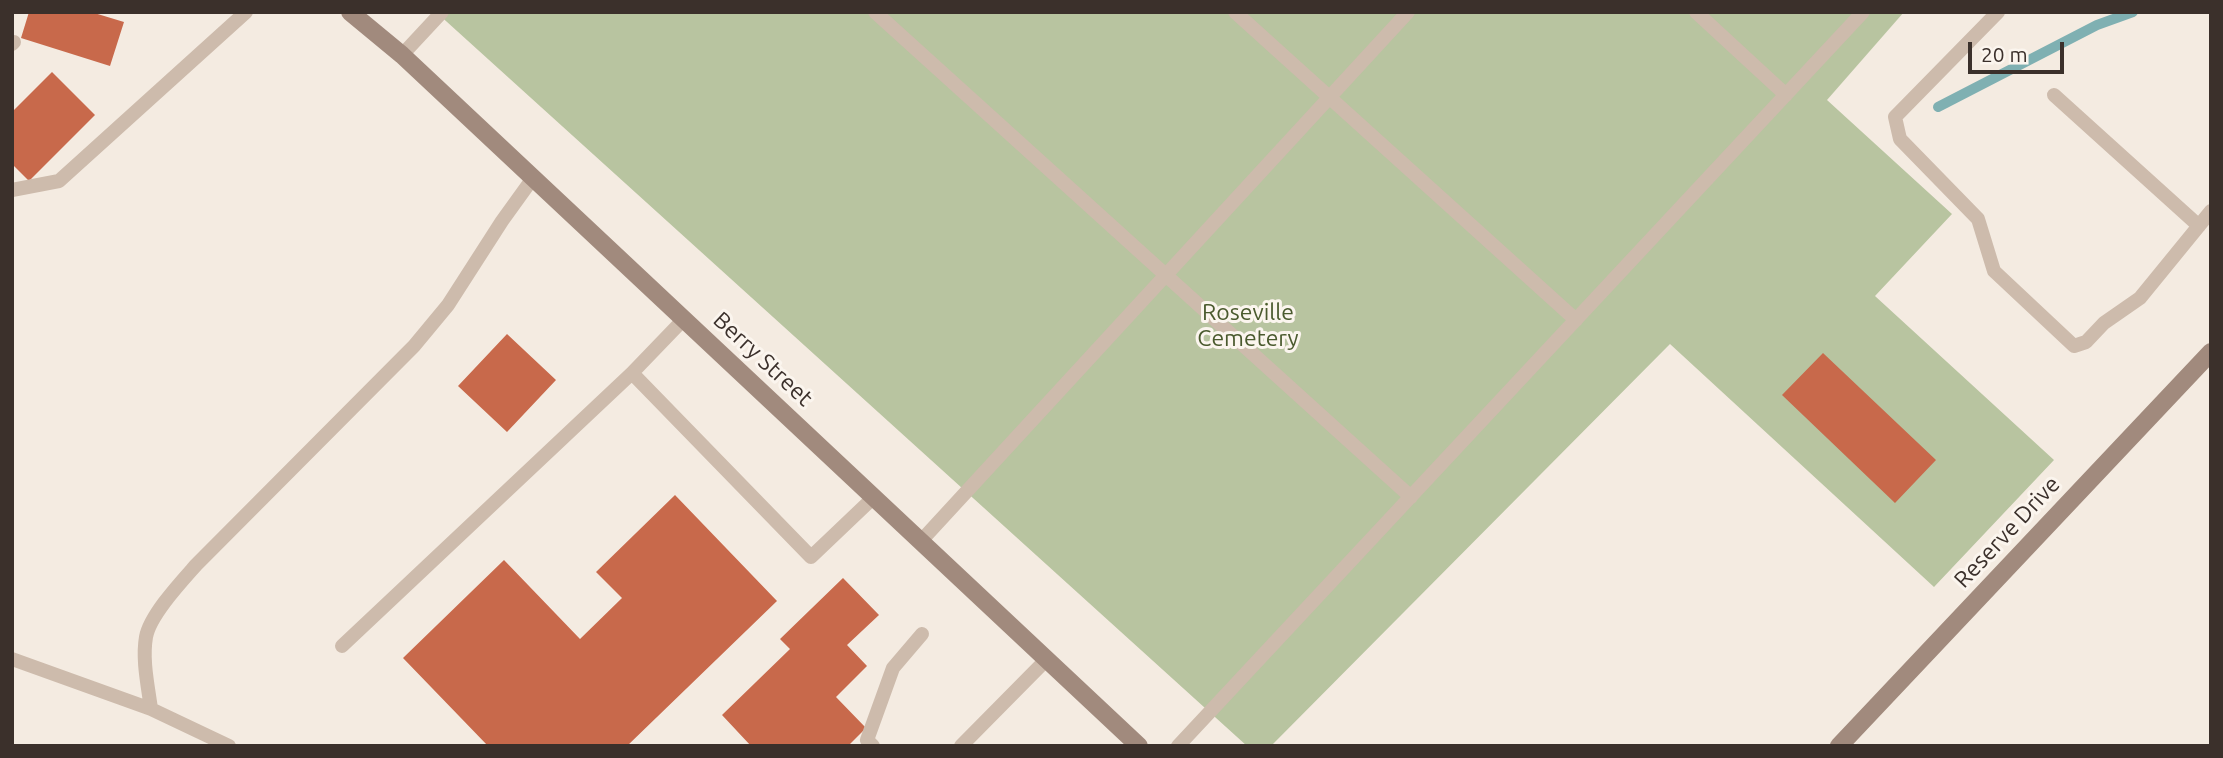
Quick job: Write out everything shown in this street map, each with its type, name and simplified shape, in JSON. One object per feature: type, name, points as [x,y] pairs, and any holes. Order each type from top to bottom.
[{"type":"street","name":"Berry Street","points":[[350,12],[402,55],[1139,746]]},
{"type":"street","name":"Reserve Drive","points":[[1839,746],[2211,352]]},
{"type":"lane","points":[[12,190],[59,181],[246,12]]},
{"type":"lane","points":[[402,55],[442,12]]},
{"type":"lane","points":[[875,12],[1411,497]]},
{"type":"lane","points":[[1235,12],[1576,320]]},
{"type":"lane","points":[[921,541],[1408,12]]},
{"type":"lane","points":[[1696,12],[1786,95]]},
{"type":"lane","points":[[1178,746],[1863,12]]},
{"type":"lane","points":[[1997,12],[1895,117],[1900,139],[1978,219],[1994,271],[2074,346],[2086,342],[2104,323],[2140,298],[2211,211]]},
{"type":"lane","points":[[2054,94],[2199,226]]},
{"type":"lane","points":[[151,709],[146,672],[146,635],[164,602],[196,565],[414,346],[448,305],[502,220],[533,178]]},
{"type":"lane","points":[[342,646],[632,373],[684,319]]},
{"type":"lane","points":[[632,373],[811,557],[874,497]]},
{"type":"lane","points":[[873,746],[867,740],[893,668],[922,634]]},
{"type":"lane","points":[[12,659],[151,709],[229,746]]},
{"type":"lane","points":[[961,746],[1048,659]]},
{"type":"green space","name":"Roseville Cemetery","points":[[436,12],[1904,12],[1827,100],[1952,214],[1875,296],[2054,460],[1934,587],[1670,344],[1271,746],[1247,746]]},
{"type":"building","points":[[29,12],[91,12],[124,22],[110,66],[21,38]]},
{"type":"building","points":[[52,72],[95,115],[29,181],[12,164],[12,112]]},
{"type":"building","points":[[507,334],[556,380],[507,432],[458,386]]},
{"type":"building","points":[[1823,353],[1936,460],[1895,503],[1782,395]]},
{"type":"building","points":[[675,495],[777,601],[627,746],[488,746],[403,658],[504,560],[580,639],[622,598],[596,572]]},
{"type":"building","points":[[843,578],[879,615],[847,645],[867,666],[836,697],[866,728],[848,746],[751,746],[722,715],[790,649],[780,639]]},
{"type":"waterway","points":[[1938,107],[2097,25],[2133,12]]}]
